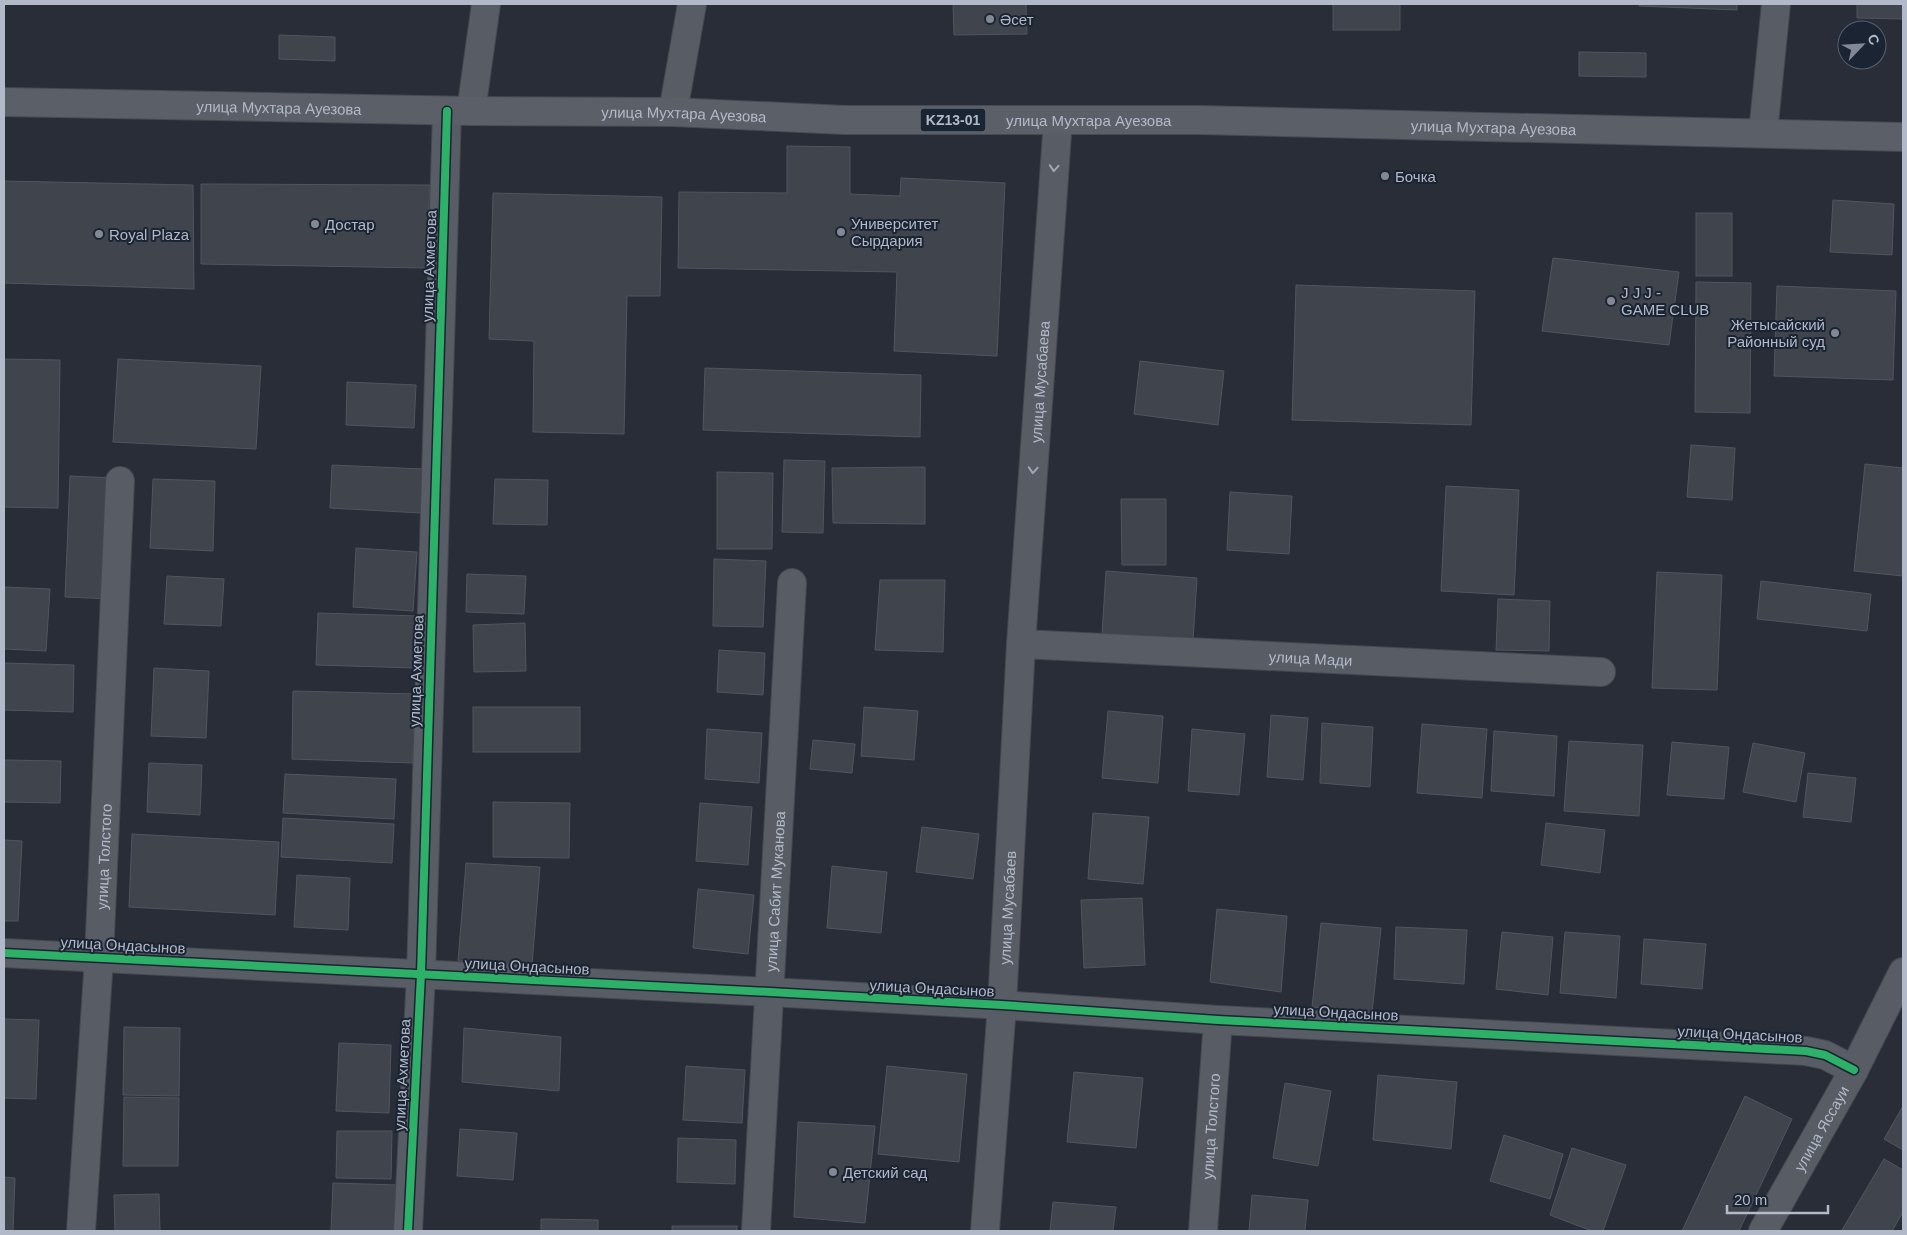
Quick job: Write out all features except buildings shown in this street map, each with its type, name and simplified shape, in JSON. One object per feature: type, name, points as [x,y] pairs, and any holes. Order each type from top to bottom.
[{"type":"main road","name":"улица Мухтара Ауезова","points":[[4,102],[459,111],[673,112],[844,120],[1199,120],[1763,132],[1903,137]]},
{"type":"street","name":"улица Ахметова","points":[[408,1231],[459,111],[486,4]]},
{"type":"street","points":[[673,112],[692,4]]},
{"type":"street","points":[[1763,132],[1776,4]]},
{"type":"street","name":"улица Мусабаева","points":[[1021,644],[1058,120]]},
{"type":"street","name":"улица Толстого","points":[[81,1231],[99,958],[120,481]]},
{"type":"street","name":"улица Сабит Муканова","points":[[756,1231],[792,583]]},
{"type":"street","name":"улица Мади","points":[[1021,644],[1601,672]]},
{"type":"street","name":"улица Мусабаев","points":[[985,1231],[1002,1005],[1021,644]]},
{"type":"street","name":"улица Ондасынов","points":[[4,953],[770,992],[1218,1020],[1806,1051],[1825,1055],[1854,1070]]},
{"type":"street","name":"улица Яссауи","points":[[1763,1231],[1854,1070],[1903,972]]},
{"type":"street","name":"улица Толстого","points":[[1203,1231],[1218,1020]]},
{"type":"cycle path","points":[[408,1231],[421,974],[447,111]]},
{"type":"cycle path","points":[[4,953],[770,992],[1218,1020],[1806,1051],[1825,1055],[1854,1070]]},
{"type":"place","name":"Әсет","points":[[990,19]]},
{"type":"place","name":"Бочка","points":[[1385,176]]},
{"type":"place","name":"Достар","points":[[315,224]]},
{"type":"place","name":"Университет Сырдария","points":[[841,232]]},
{"type":"place","name":"Royal Plaza","points":[[99,234]]},
{"type":"place","name":"J J J - GAME CLUB","points":[[1611,301]]},
{"type":"place","name":"Жетысайский Районный суд","points":[[1835,333]]},
{"type":"place","name":"Детский сад","points":[[833,1172]]}]
